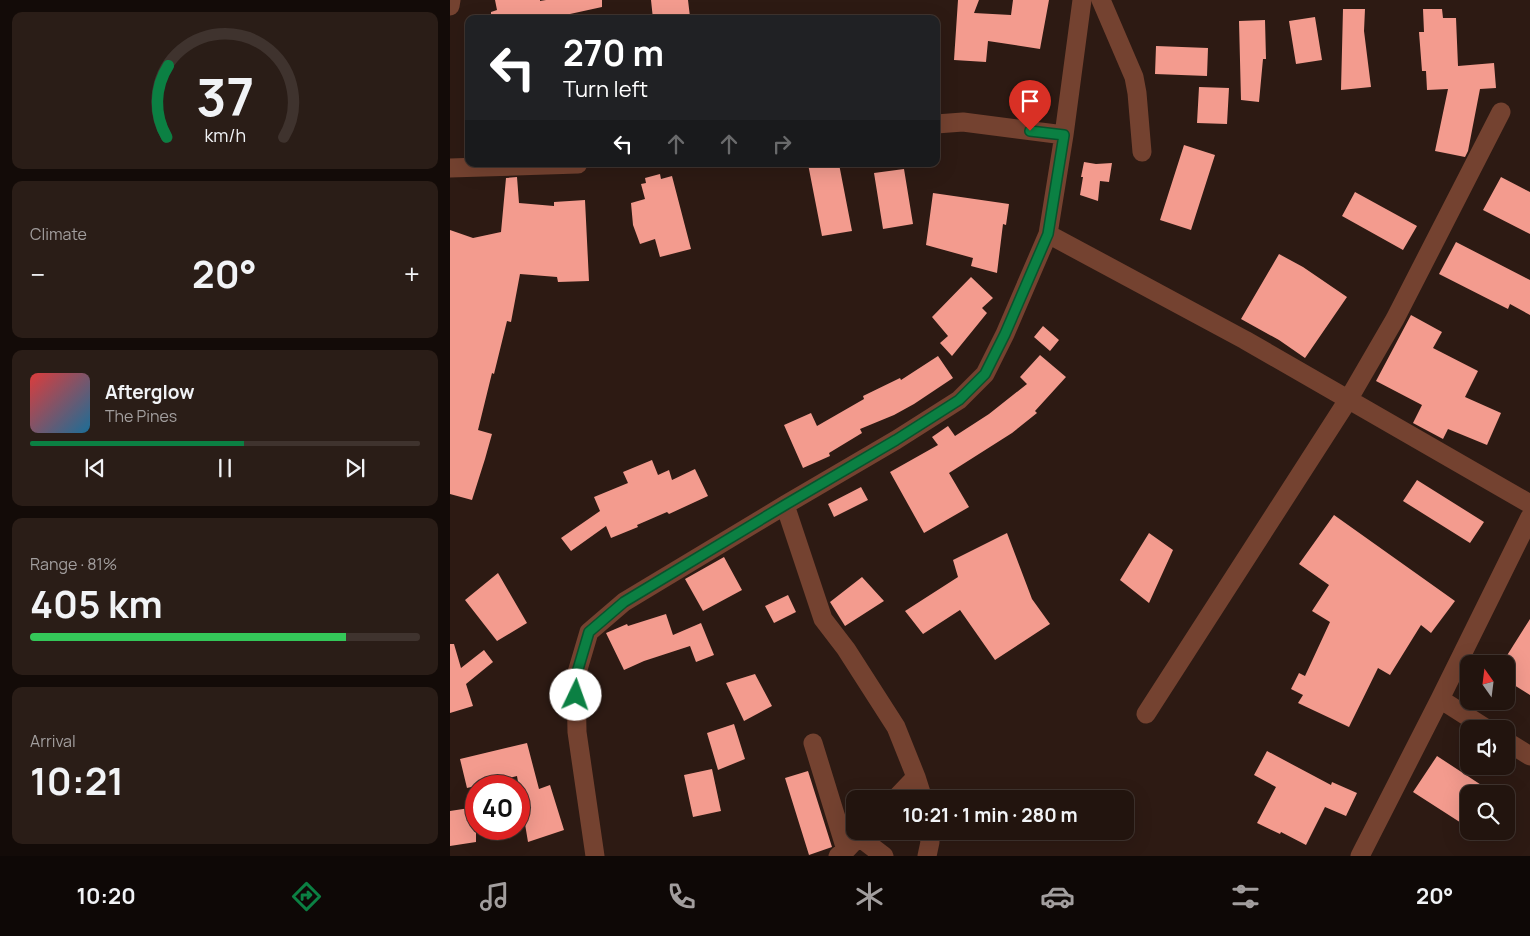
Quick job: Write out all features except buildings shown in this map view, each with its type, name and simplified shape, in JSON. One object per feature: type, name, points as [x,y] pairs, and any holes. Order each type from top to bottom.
[{"type":"street","points":[[450,6],[451,0]]},
{"type":"street","points":[[595,856],[577,722],[576,676],[589,632],[624,602],[896,440],[959,400],[985,374],[1005,334],[1048,234],[1064,135],[1082,0]]},
{"type":"street","points":[[1104,0],[1100,0],[1134,77],[1142,152]]},
{"type":"street","points":[[1146,714],[1348,400],[1395,320],[1501,112]]},
{"type":"street","points":[[940,124],[963,122],[1064,135]]},
{"type":"street","points":[[450,168],[482,167]]},
{"type":"street","points":[[1048,234],[1245,340],[1530,504]]},
{"type":"street","points":[[785,505],[823,618],[846,649],[896,727],[920,790]]},
{"type":"street","points":[[1360,856],[1440,700],[1530,517]]},
{"type":"street","points":[[1440,700],[1472,720]]},
{"type":"street","points":[[813,743],[852,844],[884,856]]},
{"type":"street","points":[[1515,747],[1530,756]]},
{"type":"street","points":[[904,790],[916,777]]},
{"type":"street","points":[[927,856],[930,840]]},
{"type":"route","points":[[576,695],[576,676],[589,632],[624,602],[896,440],[959,400],[985,374],[1005,334],[1048,234],[1064,135],[1030,131]]}]
